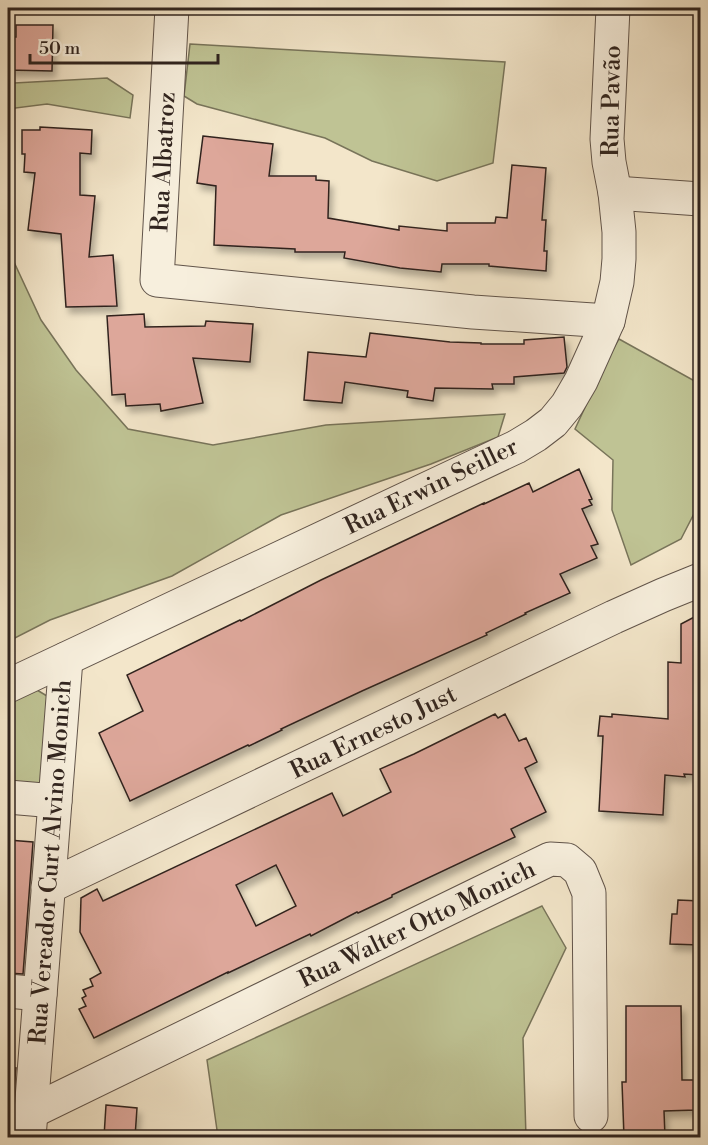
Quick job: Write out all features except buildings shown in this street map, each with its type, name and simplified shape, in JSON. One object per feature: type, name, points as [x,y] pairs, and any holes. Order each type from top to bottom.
[{"type":"street","name":"Rua Albatroz","points":[[172,8],[156,280],[472,312],[608,321]]},
{"type":"street","name":"Rua Pavão","points":[[613,8],[607,139],[615,194]]},
{"type":"street","points":[[615,194],[700,199]]},
{"type":"street","name":"Rua Erwin Seiller","points":[[8,686],[516,447],[553,422],[567,405],[581,381],[608,321],[620,259],[615,194]]},
{"type":"street","name":"Rua Ernesto Just","points":[[48,888],[614,617],[700,580]]},
{"type":"street","name":"Rua Vereador Curt Alvino Monich","points":[[30,1125],[66,659]]},
{"type":"street","points":[[8,797],[55,801]]},
{"type":"street","name":"Rua Walter Otto Monich","points":[[30,1125],[550,859],[567,860],[580,871],[589,893],[591,1116]]},
{"type":"street","points":[[8,991],[40,994]]},
{"type":"green space","points":[[190,44],[505,62],[493,163],[437,181],[372,161],[325,138],[197,104],[184,96]]},
{"type":"green space","points":[[107,78],[133,95],[130,118],[47,104],[8,109],[8,82]]},
{"type":"green space","points":[[8,200],[14,262],[41,320],[76,370],[128,429],[213,445],[326,425],[505,414],[498,437],[431,464],[281,515],[172,576],[50,620],[13,639],[8,625]]},
{"type":"green space","points":[[619,339],[700,384],[700,502],[681,539],[631,565],[612,510],[613,460],[575,429]]},
{"type":"green space","points":[[37,690],[47,696],[43,779],[39,785],[8,784],[8,696]]},
{"type":"green space","points":[[542,906],[566,948],[523,1038],[526,1137],[218,1137],[207,1060]]}]
